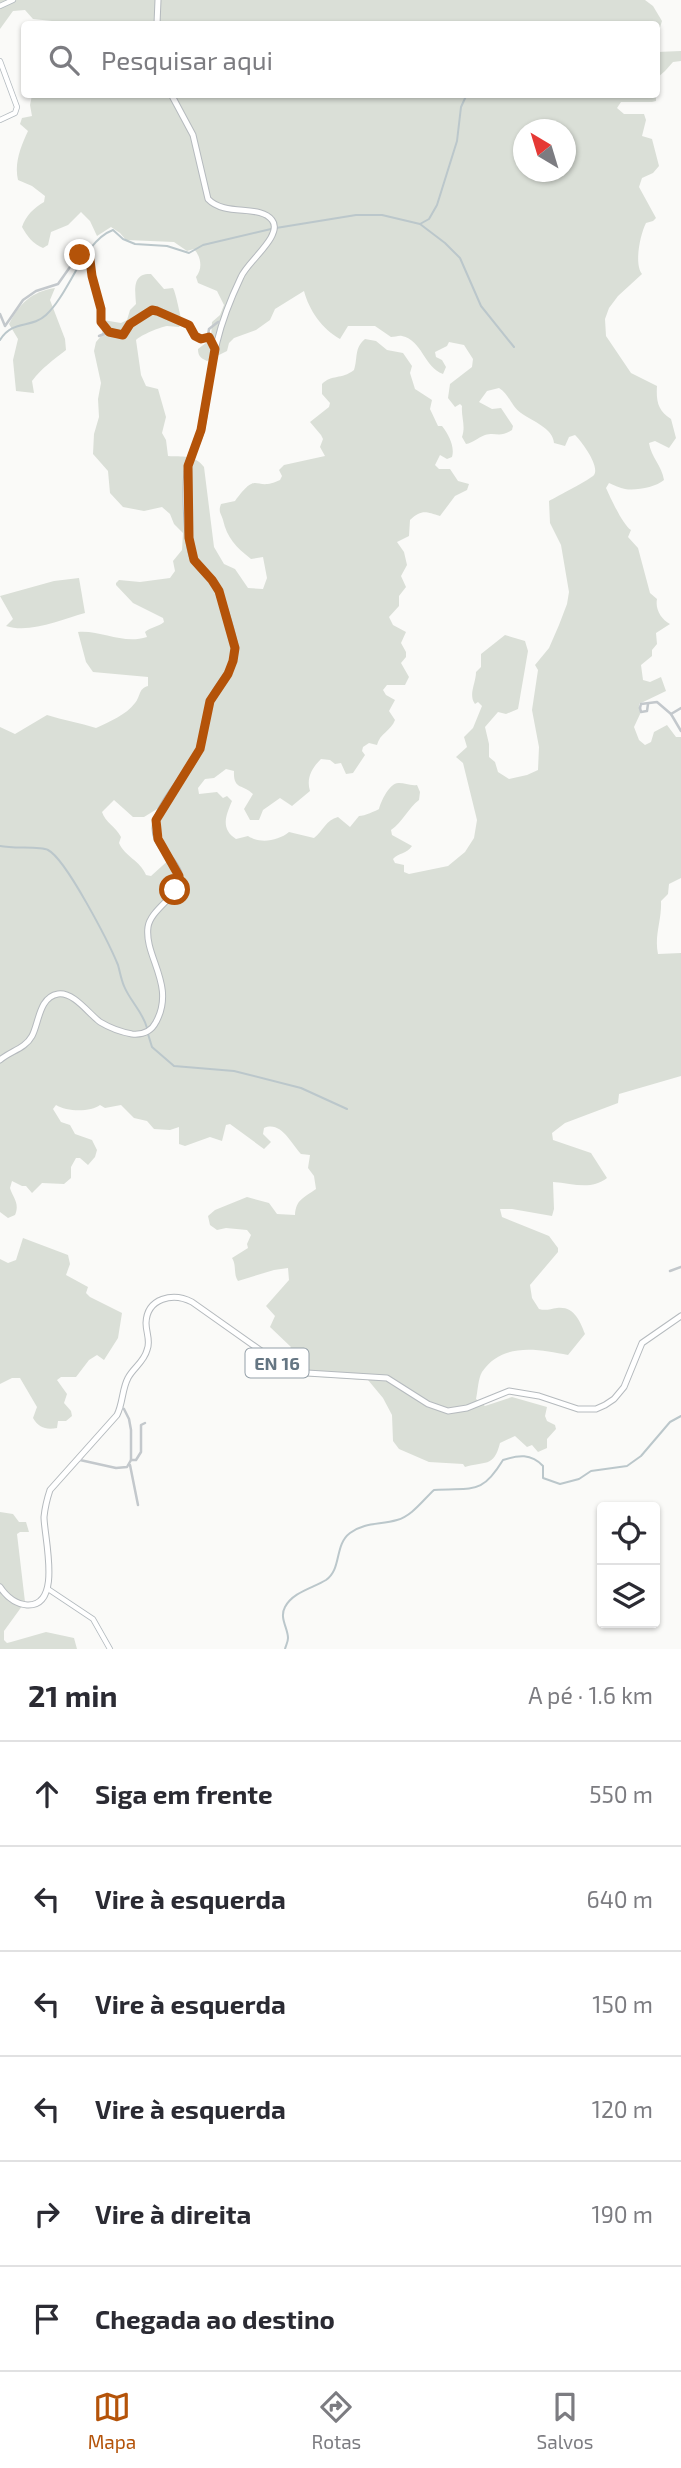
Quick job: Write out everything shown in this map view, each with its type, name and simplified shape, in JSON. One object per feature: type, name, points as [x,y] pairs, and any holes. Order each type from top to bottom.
[{"type":"main road","points":[[157,21],[158,0]]},
{"type":"main road","points":[[0,1060],[30,1040],[45,1002],[60,993],[71,997],[108,1027],[137,1034],[151,1030],[159,1016],[162,982],[150,946],[148,929],[154,913],[175,890],[179,879],[177,870],[160,845],[155,825],[200,749],[210,701],[228,674],[233,661],[235,648],[219,591],[194,560],[189,538],[188,466],[201,430],[215,349],[223,322],[242,275],[272,239],[275,226],[273,221],[264,215],[225,209],[208,199],[192,135],[173,98]]},
{"type":"main road","name":"EN 16","points":[[48,1589],[45,1504],[50,1490],[121,1408],[127,1381],[147,1353],[149,1338],[146,1323],[150,1309],[158,1301],[174,1296],[192,1302],[291,1371],[387,1378],[428,1404],[448,1411],[467,1408],[509,1391],[539,1396],[578,1409],[596,1409],[614,1399],[624,1387],[642,1343],[681,1316]]},
{"type":"main road","points":[[0,1587],[8,1596],[26,1605],[38,1602],[48,1589]]},
{"type":"street","points":[[0,6],[12,0]]},
{"type":"street","points":[[0,61],[17,107],[15,113],[0,120]]},
{"type":"street","points":[[0,314],[5,326],[23,300],[36,291],[58,284],[77,257],[89,252],[101,309],[101,322],[109,332]]},
{"type":"street","points":[[99,336],[109,332],[123,335],[130,324],[152,310],[189,325],[195,336],[201,339],[209,337]]},
{"type":"street","points":[[215,349],[209,337],[209,329],[223,322]]},
{"type":"street","points":[[648,703],[657,702],[671,714],[681,731]]},
{"type":"street","points":[[671,714],[681,708]]},
{"type":"street","points":[[670,1271],[681,1267]]},
{"type":"street","points":[[121,1408],[129,1419],[131,1462],[138,1505]]},
{"type":"street","points":[[76,1460],[123,1469],[140,1455],[141,1425],[145,1423]]},
{"type":"street","points":[[132,1443],[141,1445]]},
{"type":"street","points":[[48,1589],[93,1619],[110,1649]]},
{"type":"shaded area","points":[[0,0],[645,0],[653,6],[662,21],[660,27],[660,21],[52,21],[33,19],[25,10],[13,11],[0,29]]},
{"type":"shaded area","points":[[681,51],[681,61],[673,62],[660,75],[660,52]]},
{"type":"shaded area","points":[[31,98],[656,98],[656,101],[652,102],[621,102],[617,108],[624,114],[644,114],[646,120],[642,136],[652,139],[659,166],[653,173],[642,178],[639,187],[656,218],[646,223],[642,235],[638,264],[642,274],[609,308],[605,319],[606,336],[631,373],[657,386],[659,405],[663,413],[671,419],[676,438],[669,448],[655,441],[649,443],[664,480],[640,489],[625,489],[609,483],[606,488],[631,530],[628,537],[638,548],[650,593],[657,599],[659,613],[670,624],[656,633],[657,644],[652,650],[652,656],[641,665],[643,680],[650,682],[661,677],[666,691],[639,704],[641,712],[634,727],[639,740],[645,745],[651,742],[654,732],[667,725],[676,737],[681,737],[681,878],[669,884],[668,894],[661,901],[657,941],[658,954],[681,953],[681,1076],[619,1094],[618,1103],[565,1123],[552,1133],[553,1140],[591,1153],[607,1178],[588,1185],[553,1182],[552,1216],[500,1209],[502,1217],[549,1236],[558,1248],[558,1252],[530,1285],[532,1298],[539,1309],[568,1309],[585,1334],[568,1355],[533,1350],[510,1352],[490,1362],[482,1372],[476,1399],[485,1406],[512,1397],[547,1407],[547,1421],[555,1425],[556,1429],[547,1439],[547,1448],[538,1452],[532,1445],[527,1447],[515,1436],[500,1443],[495,1456],[487,1462],[465,1467],[463,1464],[429,1462],[399,1449],[393,1441],[392,1415],[383,1398],[368,1380],[303,1376],[277,1368],[291,1347],[270,1327],[275,1316],[266,1306],[289,1280],[288,1268],[238,1281],[232,1258],[248,1248],[251,1235],[247,1230],[217,1230],[210,1225],[208,1216],[215,1210],[247,1197],[269,1203],[277,1214],[295,1215],[299,1202],[316,1189],[314,1176],[308,1168],[310,1155],[301,1154],[285,1134],[275,1127],[264,1128],[263,1134],[271,1142],[264,1149],[230,1124],[226,1125],[222,1141],[210,1137],[185,1146],[179,1144],[179,1127],[170,1130],[154,1129],[147,1121],[134,1118],[121,1105],[105,1108],[100,1105],[79,1110],[56,1105],[53,1109],[61,1122],[70,1125],[75,1134],[92,1140],[97,1150],[95,1157],[88,1165],[76,1158],[71,1167],[71,1178],[64,1184],[42,1183],[32,1193],[26,1186],[12,1181],[10,1188],[16,1204],[15,1215],[8,1218],[0,1212],[0,727],[15,734],[47,715],[96,728],[127,711],[141,691],[148,686],[148,677],[93,672],[86,662],[78,632],[129,639],[147,637],[145,632],[164,622],[163,618],[133,603],[116,583],[119,580],[140,582],[170,578],[175,571],[173,561],[182,550],[183,533],[174,524],[170,514],[162,507],[144,511],[123,507],[110,493],[108,471],[93,454],[101,383],[94,351],[96,342],[102,335],[103,320],[121,323],[127,320],[130,310],[136,304],[136,283],[140,276],[151,274],[164,289],[173,288],[182,322],[179,327],[167,326],[136,340],[141,375],[146,386],[158,389],[166,417],[162,433],[166,440],[168,456],[192,458],[204,467],[214,547],[224,564],[235,569],[248,588],[263,589],[267,578],[263,557],[251,559],[233,542],[220,512],[221,504],[235,501],[253,483],[265,484],[280,480],[282,476],[279,470],[284,465],[325,456],[320,447],[323,439],[310,422],[329,407],[330,403],[322,394],[322,384],[354,370],[358,350],[365,339],[376,341],[387,350],[403,353],[412,366],[410,373],[415,389],[432,400],[430,409],[452,445],[452,457],[447,459],[440,455],[435,465],[439,469],[450,469],[458,481],[469,484],[467,490],[455,496],[440,516],[424,512],[410,520],[409,536],[397,542],[404,552],[407,565],[401,576],[406,587],[399,596],[399,606],[389,617],[393,625],[406,632],[401,643],[406,657],[401,663],[409,677],[405,685],[387,685],[383,690],[395,700],[389,711],[395,720],[393,724],[377,745],[369,743],[363,747],[365,755],[353,773],[346,774],[341,763],[335,764],[321,759],[311,774],[310,791],[292,806],[280,798],[263,810],[259,820],[250,820],[244,809],[253,794],[237,784],[234,771],[226,769],[214,778],[205,779],[198,788],[199,794],[217,792],[232,801],[226,817],[226,826],[236,839],[248,836],[269,840],[280,838],[289,832],[314,838],[338,817],[350,827],[359,816],[379,809],[389,789],[399,783],[417,785],[420,792],[419,800],[391,830],[392,835],[412,846],[393,859],[395,863],[404,865],[404,872],[409,874],[448,866],[465,852],[474,838],[477,820],[463,763],[456,757],[467,747],[464,737],[473,728],[482,706],[478,702],[475,704],[472,697],[476,672],[481,667],[481,654],[505,635],[525,641],[528,651],[518,709],[506,714],[498,712],[485,727],[489,757],[495,762],[498,772],[509,779],[527,775],[538,770],[539,747],[532,710],[538,670],[535,665],[549,648],[567,604],[569,592],[561,545],[550,523],[549,501],[591,477],[595,471],[589,454],[575,435],[569,437],[565,446],[554,443],[546,429],[518,410],[499,388],[487,391],[479,402],[492,409],[501,408],[513,426],[512,430],[504,434],[485,435],[466,444],[462,437],[462,406],[460,404],[455,407],[448,398],[450,384],[472,367],[473,359],[464,345],[449,342],[435,352],[436,357],[442,360],[446,367],[443,374],[431,366],[409,338],[391,337],[375,326],[348,326],[340,339],[327,330],[317,318],[304,291],[275,309],[270,320],[256,330],[234,338],[227,351],[207,361],[203,359],[198,349],[211,339],[212,322],[220,315],[224,305],[217,291],[198,283],[196,277],[200,263],[194,249],[187,251],[174,242],[126,240],[111,227],[97,236],[90,221],[81,212],[68,225],[51,232],[48,245],[43,248],[26,234],[22,227],[24,223],[31,212],[44,202],[45,196],[18,180],[18,161],[28,131],[20,124],[22,118],[32,116]],"holes":[[[114,800],[133,817],[144,817],[157,809],[161,814],[162,837],[172,857],[151,876],[146,875],[125,852],[119,843],[121,837],[102,812]]]},
{"type":"shaded area","points":[[55,288],[50,300],[65,339],[66,350],[32,381],[34,393],[16,391],[13,360],[18,339],[9,324],[27,300],[39,292]]},
{"type":"shaded area","points":[[79,578],[85,613],[35,627],[6,626],[13,619],[0,596],[54,581]]},
{"type":"shaded area","points":[[23,1238],[68,1255],[70,1264],[66,1275],[88,1287],[86,1293],[90,1297],[122,1313],[118,1338],[104,1360],[97,1355],[89,1360],[76,1377],[61,1377],[57,1380],[67,1394],[64,1403],[72,1416],[66,1421],[58,1421],[57,1428],[43,1428],[35,1421],[33,1418],[37,1407],[20,1378],[12,1378],[0,1384],[0,1259],[8,1263],[16,1260]]},
{"type":"shaded area","points":[[0,1512],[13,1514],[19,1522],[26,1522],[29,1532],[17,1534],[25,1602],[4,1631],[4,1640],[7,1643],[46,1632],[74,1638],[77,1649],[0,1649]]},
{"type":"waterway","points":[[420,224],[429,219],[437,205],[457,141],[461,107],[465,98]]},
{"type":"waterway","points":[[276,228],[356,215],[382,215],[420,224],[460,258],[481,306],[514,347]]},
{"type":"waterway","points":[[0,340],[11,329],[46,315],[93,245],[113,230],[123,239],[135,244],[167,246],[189,253],[203,245],[271,229]]},
{"type":"waterway","points":[[0,846],[44,849],[56,857],[97,921],[118,965],[122,981],[147,1028]]},
{"type":"waterway","points":[[148,1034],[152,1047],[174,1066],[234,1071],[301,1088],[347,1109]]},
{"type":"waterway","points":[[285,1649],[288,1638],[283,1619],[285,1607],[298,1594],[331,1575],[345,1538],[356,1529],[402,1518],[434,1490],[467,1489],[482,1485],[503,1460],[514,1457],[534,1459],[543,1466],[543,1478],[560,1484],[579,1479],[591,1471],[627,1466],[641,1456],[670,1422],[681,1416]]},
{"type":"route","points":[[80,255],[89,252],[101,309],[101,322],[109,332],[123,335],[130,324],[152,310],[189,325],[192,333],[201,339],[209,337],[215,349],[200,437],[190,456],[186,480],[189,538],[194,560],[219,591],[235,648],[228,674],[210,701],[200,749],[156,820],[155,833],[179,876],[175,890]]}]
